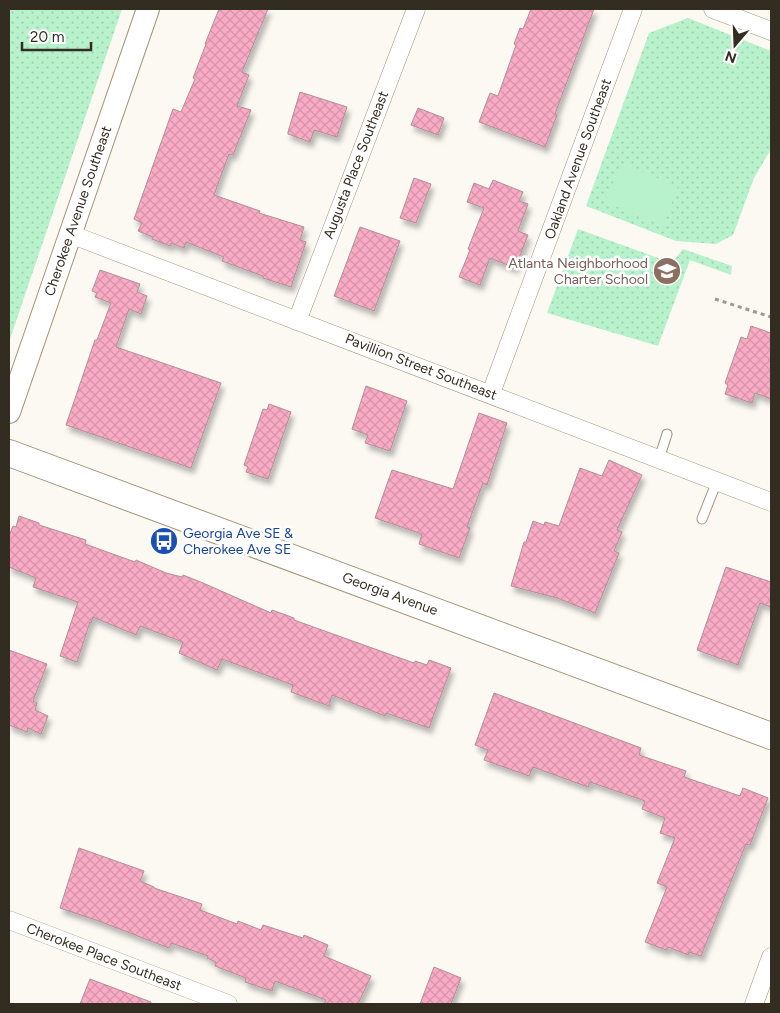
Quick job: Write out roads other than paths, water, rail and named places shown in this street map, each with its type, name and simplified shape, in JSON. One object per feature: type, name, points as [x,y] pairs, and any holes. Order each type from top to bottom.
[{"type":"main road","name":"Georgia Avenue","points":[[9,453],[771,736]]},
{"type":"street","name":"Cherokee Avenue Southeast","points":[[9,412],[148,9]]},
{"type":"street","name":"Augusta Place Southeast","points":[[297,321],[416,9]]},
{"type":"street","name":"Oakland Avenue Southeast","points":[[491,393],[633,9]]},
{"type":"street","points":[[714,9],[771,31]]},
{"type":"street","name":"Pavillion Street Southeast","points":[[70,234],[491,393],[771,502]]},
{"type":"street","name":"Cherokee Place Southeast","points":[[9,920],[210,1001],[228,1004]]},
{"type":"street","points":[[754,1004],[771,956]]},
{"type":"lane","points":[[658,459],[667,434]]},
{"type":"lane","points":[[702,519],[718,481]]},
{"type":"place","name":"Atlanta Neighborhood Charter School","points":[[667,271]]},
{"type":"place","name":"Georgia Ave SE & Cherokee Ave SE","points":[[164,541]]}]
